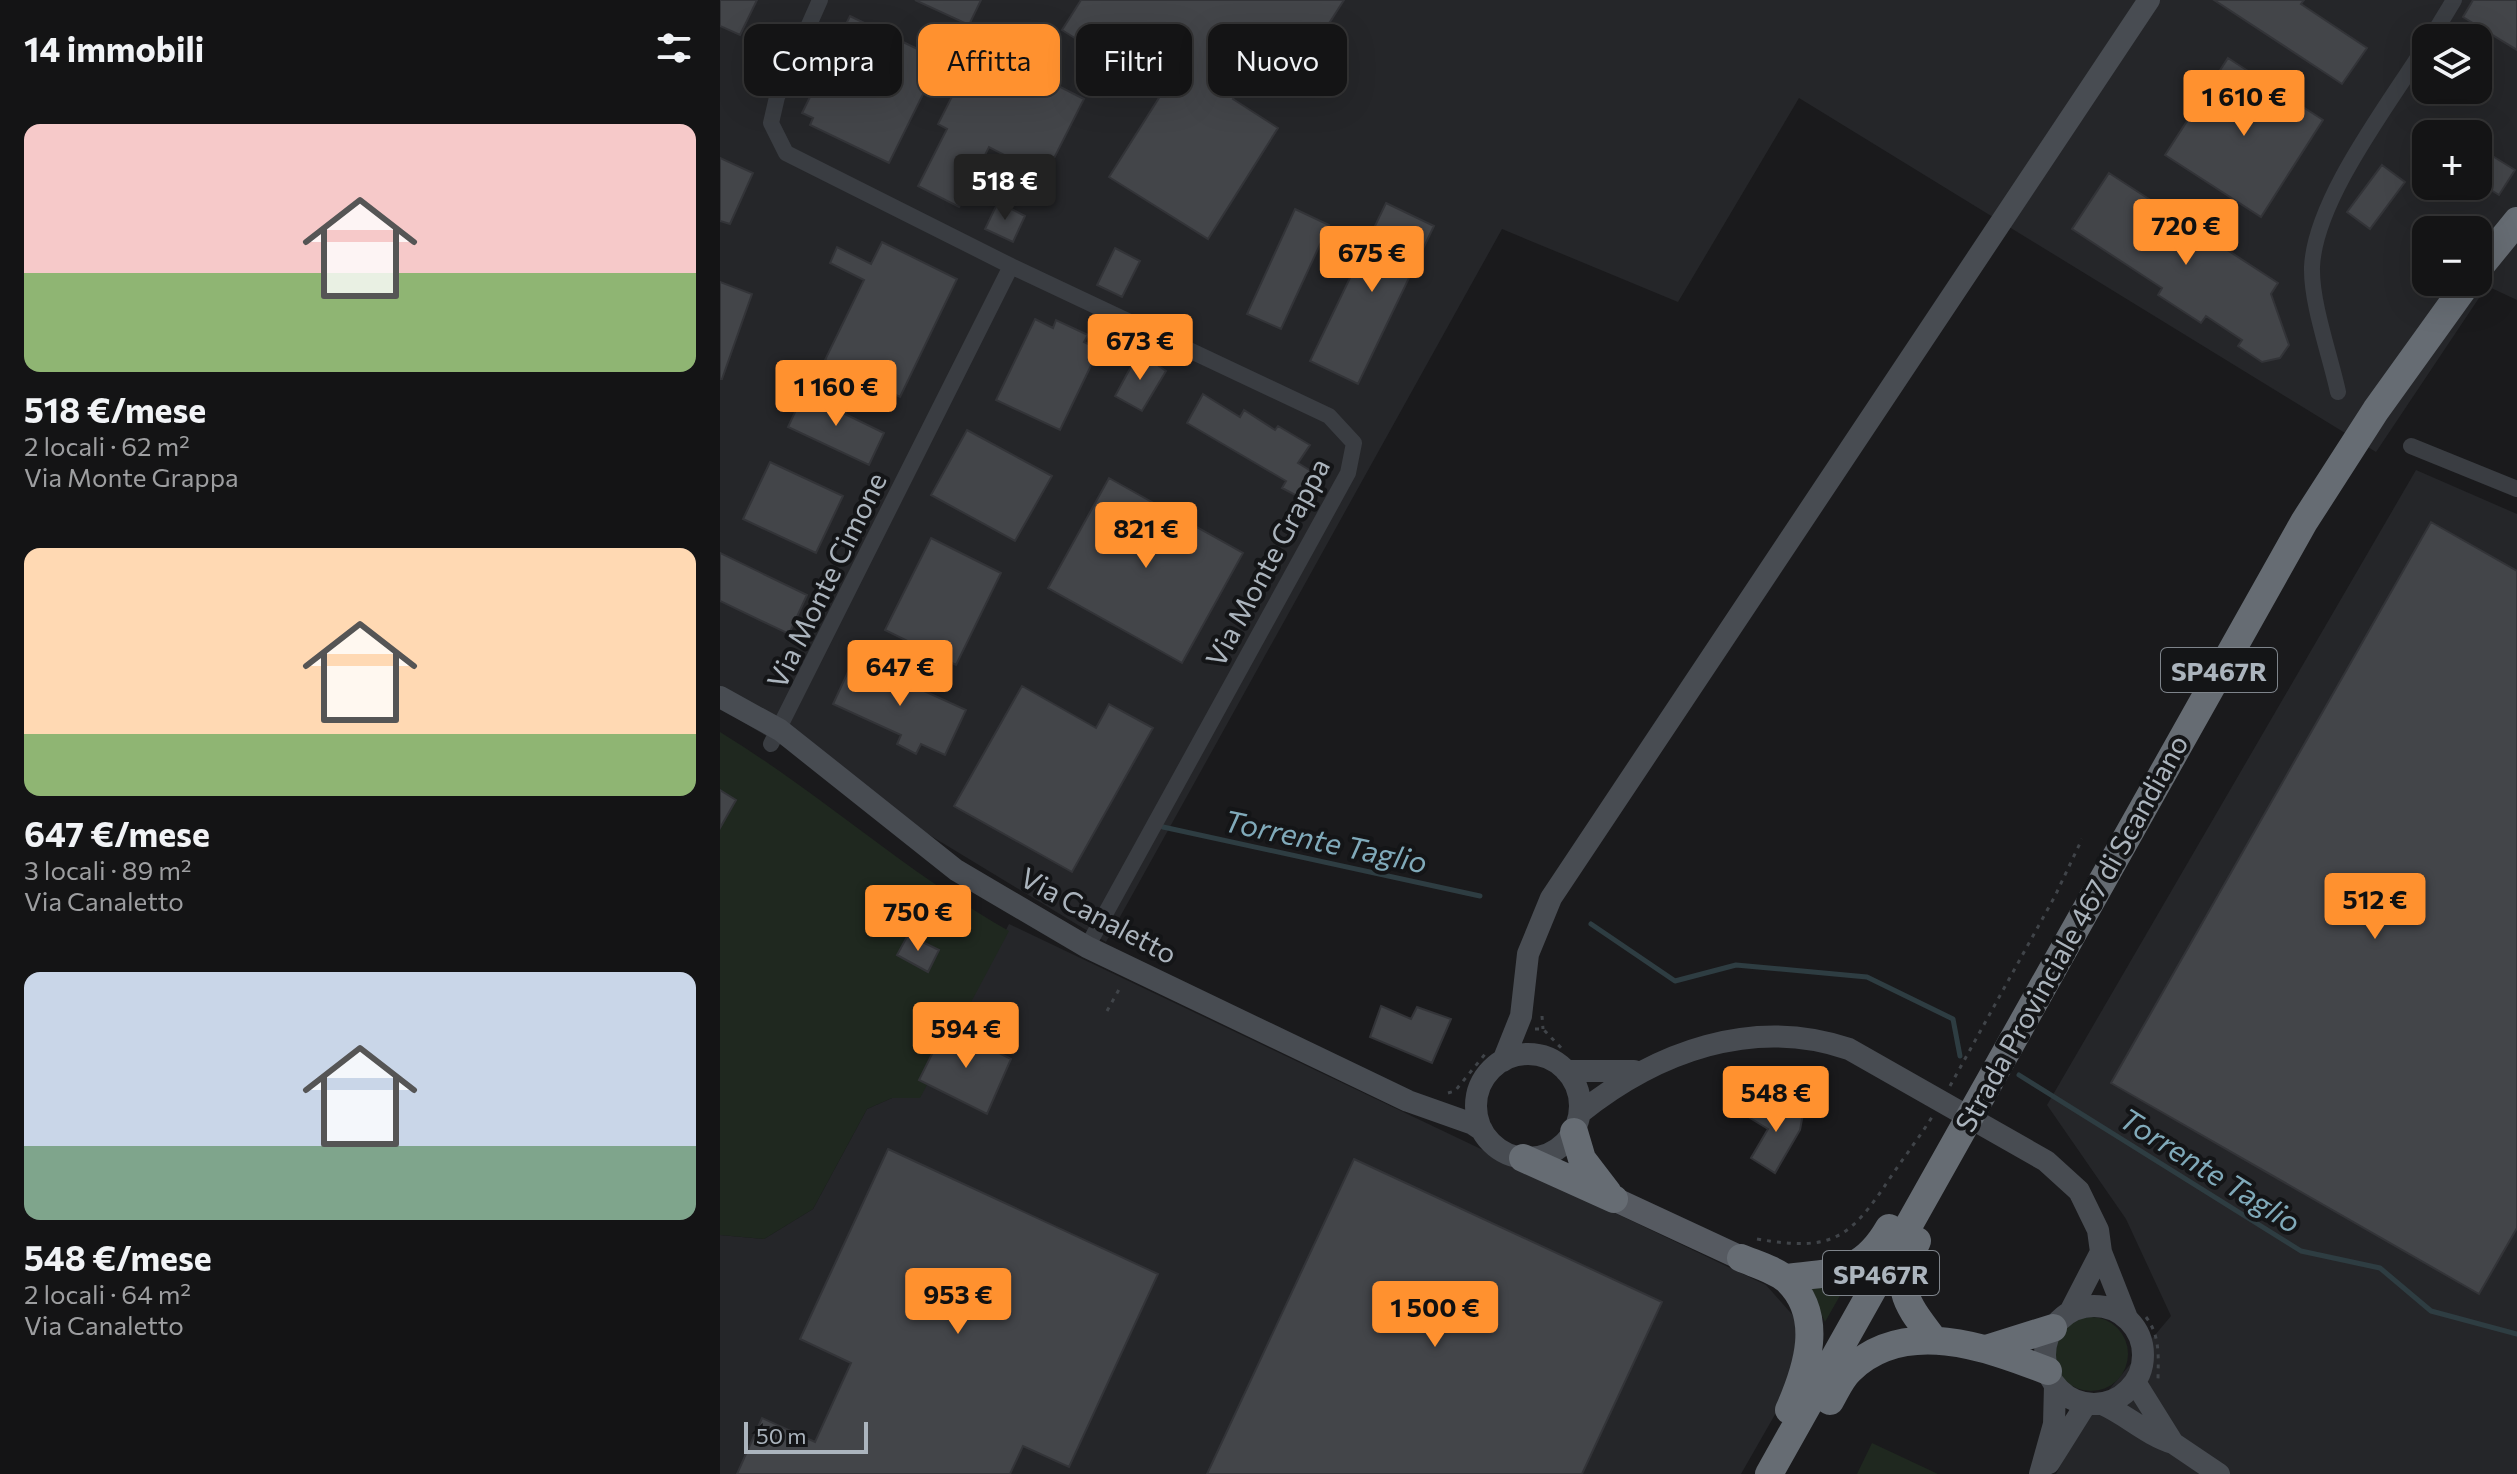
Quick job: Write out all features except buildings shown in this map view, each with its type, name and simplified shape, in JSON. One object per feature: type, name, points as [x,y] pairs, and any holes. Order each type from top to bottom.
[{"type":"highway","points":[[2492,252],[2517,221]]},
{"type":"highway","name":"Strada Provinciale 467 di Scandiano","points":[[1769,1474],[2304,522],[2376,410],[2458,296]]},
{"type":"highway","points":[[1786,1278],[1844,1271],[1876,1251],[1928,1159],[1993,1073]]},
{"type":"highway","points":[[1934,1340],[1909,1307],[1901,1274],[1993,1073]]},
{"type":"highway","points":[[1577,1122],[1582,1159],[1614,1199]]},
{"type":"highway","points":[[1523,1158],[1614,1199]]},
{"type":"highway","points":[[1741,1258],[1786,1278],[1806,1306],[1811,1338],[1799,1388],[1760,1474]]},
{"type":"highway","points":[[1989,1348],[2062,1320]]},
{"type":"highway","points":[[1783,1474],[1849,1371],[1879,1350],[1934,1340],[1989,1348],[2051,1378]]},
{"type":"main road","points":[[1439,1113],[1475,1096],[1483,1080],[1503,1061],[1521,1016],[1528,954],[1551,898],[2149,0]]},
{"type":"main road","name":"Via Canaletto","points":[[720,697],[956,870],[1087,947],[1439,1113],[1482,1130]]},
{"type":"main road","points":[[1521,1016],[1543,1056],[1566,1071],[1576,1086],[1577,1122]]},
{"type":"main road","points":[[1566,1071],[1640,1071],[1744,1036],[1816,1037],[1849,1049],[2046,1161],[2079,1191],[2098,1230],[2101,1252],[2127,1318],[2138,1334],[2143,1353],[2135,1382],[2121,1396],[2094,1404],[2052,1462],[2042,1469]]},
{"type":"main road","points":[[1503,1061],[1522,1055],[1543,1056]]},
{"type":"main road","points":[[1483,1080],[1476,1110],[1482,1130],[1503,1152],[1523,1158],[1552,1153],[1577,1122],[1640,1071]]},
{"type":"main road","points":[[1614,1199],[1741,1258]]},
{"type":"main road","points":[[2042,1469],[2054,1424],[2046,1344],[2101,1252]]},
{"type":"main road","points":[[2062,1320],[2099,1306],[2127,1318]]},
{"type":"main road","points":[[2051,1378],[2069,1397],[2124,1414],[2156,1438],[2173,1443],[2219,1474]]},
{"type":"main road","points":[[2135,1382],[2173,1443]]},
{"type":"street","name":"Via Monte Grappa","points":[[820,0],[771,123],[786,153],[1011,266],[1329,416],[1354,443],[1348,473],[1087,947]]},
{"type":"street","points":[[2439,24],[2454,0]]},
{"type":"street","points":[[2338,392],[2313,282],[2316,243],[2342,181],[2412,68]]},
{"type":"street","name":"Via Monte Cimone","points":[[775,737],[1011,266]]},
{"type":"street","points":[[2411,446],[2517,489]]},
{"type":"path","points":[[1107,1011],[1131,969]]},
{"type":"shaded area","points":[[720,0],[2517,0],[2517,300],[2492,288],[2492,216],[2412,216],[2412,296],[2480,296],[2376,452],[1799,98],[1678,302],[1502,229],[1106,942],[720,708]]},
{"type":"shaded area","points":[[2416,470],[2517,514],[2517,1474],[2056,1474],[2085,1418],[2171,1316],[2126,1219],[2047,1105]]},
{"type":"shaded area","points":[[720,732],[935,884],[1009,931],[920,1098],[892,1098],[867,1109],[813,1209],[764,1239],[720,1235]]},
{"type":"shaded area","points":[[1009,924],[1766,1285],[1797,1320],[1793,1383],[1741,1474],[720,1474],[720,1235],[764,1239],[813,1209],[867,1109],[892,1098],[920,1097]]},
{"type":"shaded area","points":[[1846,1285],[1825,1322],[1810,1289]]},
{"type":"shaded area","points":[[2084,1317],[2098,1317],[2112,1323],[2122,1333],[2128,1354],[2122,1375],[2112,1385],[2098,1391],[2084,1391],[2070,1385],[2060,1375],[2054,1361],[2054,1347],[2060,1333],[2070,1323]]},
{"type":"shaded area","points":[[1872,1443],[1938,1474],[1857,1474]]},
{"type":"waterway","name":"Torrente Taglio","points":[[1163,827],[1480,896]]},
{"type":"waterway","name":"Torrente Taglio","points":[[1591,924],[1675,981],[1736,965],[1867,977],[1953,1019],[1960,1056]]},
{"type":"waterway","name":"Torrente Taglio","points":[[2019,1075],[2301,1251],[2380,1268],[2431,1311],[2517,1334]]}]
